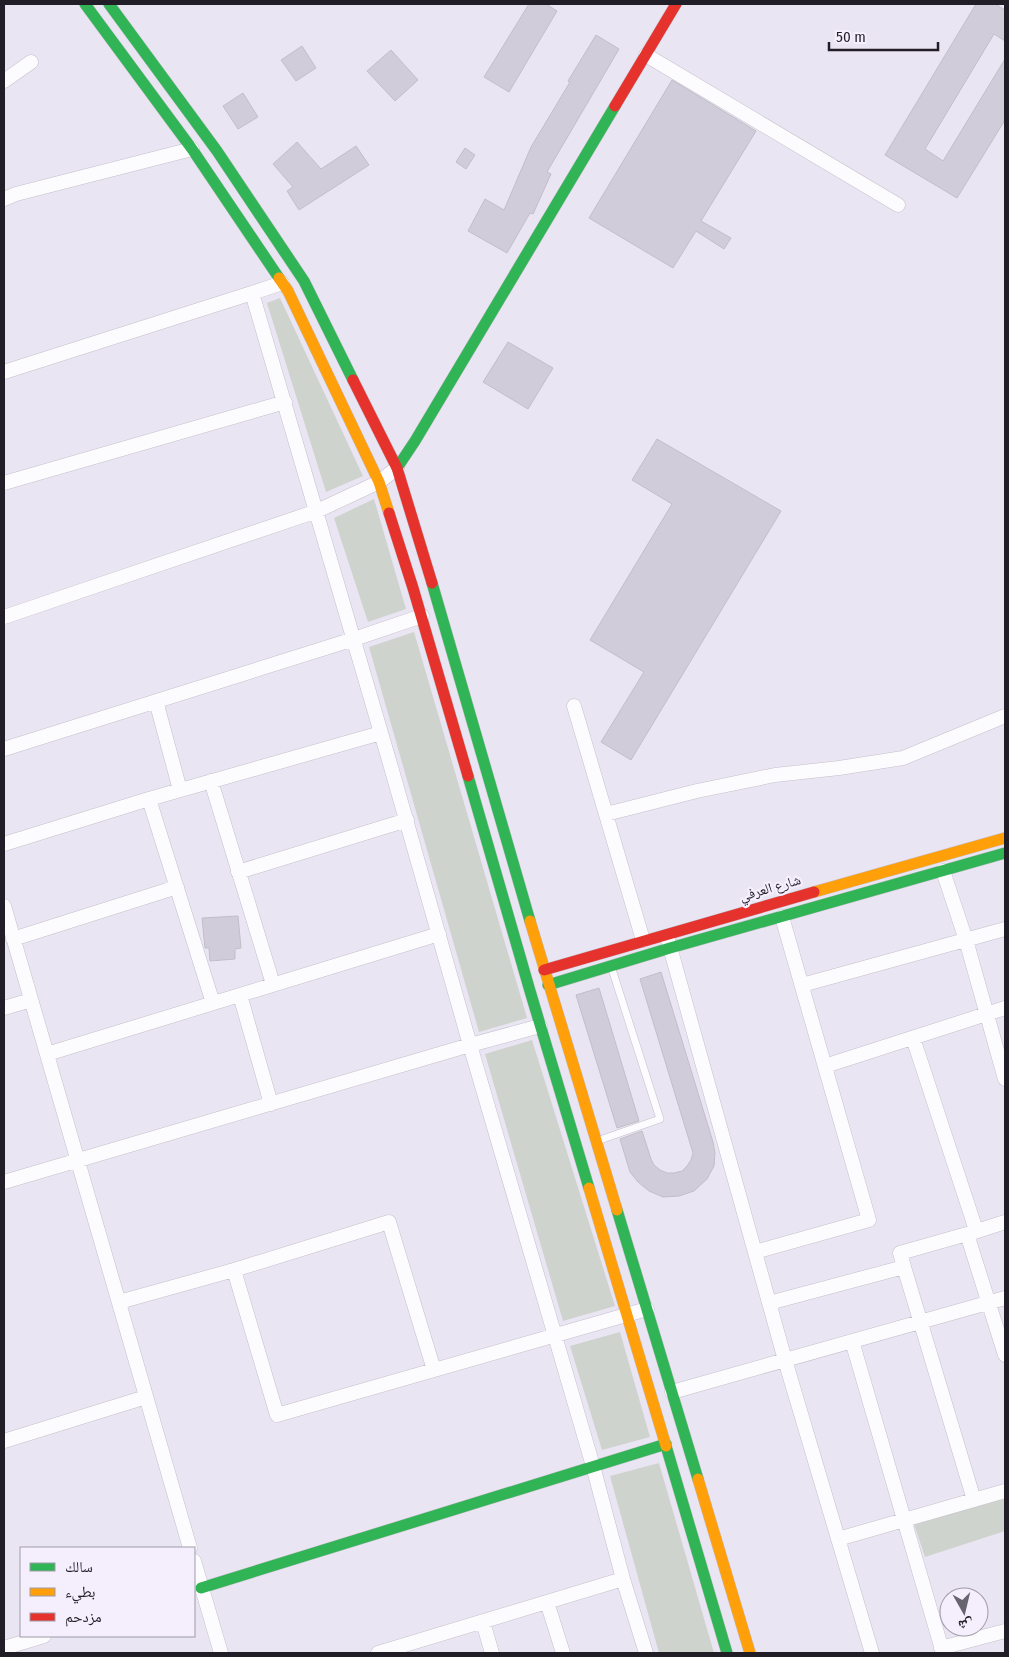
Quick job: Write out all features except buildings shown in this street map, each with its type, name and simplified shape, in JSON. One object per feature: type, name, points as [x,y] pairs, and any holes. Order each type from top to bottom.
[{"type":"main road","points":[[85,4],[192,149],[288,291],[379,482],[422,616],[540,1026],[628,1315],[727,1653]]},
{"type":"main road","points":[[109,4],[217,152],[304,281],[397,468],[432,582],[548,985],[750,1653]]},
{"type":"main road","points":[[397,468],[415,441],[676,4]]},
{"type":"main road","name":"شارع العرفي","points":[[544,970],[643,940],[1005,838]]},
{"type":"main road","points":[[548,985],[670,948],[1005,853]]},
{"type":"main road","points":[[198,1589],[666,1444]]},
{"type":"street","points":[[646,55],[898,205]]},
{"type":"street","points":[[4,81],[31,62]]},
{"type":"street","points":[[4,199],[16,194],[192,149]]},
{"type":"street","points":[[4,372],[282,283]]},
{"type":"street","points":[[252,293],[382,733],[470,1045],[593,1466],[623,1580],[646,1653]]},
{"type":"street","points":[[4,483],[285,402]]},
{"type":"street","points":[[4,617],[317,511],[379,482],[397,468]]},
{"type":"street","points":[[4,749],[422,616]]},
{"type":"street","points":[[156,701],[180,790]]},
{"type":"street","points":[[574,706],[643,940]]},
{"type":"street","points":[[606,814],[696,791],[775,774],[839,768],[903,758],[1005,716]]},
{"type":"street","points":[[4,844],[149,799],[382,733]]},
{"type":"street","points":[[211,781],[273,984]]},
{"type":"street","points":[[149,799],[214,1002]]},
{"type":"street","points":[[238,872],[407,820]]},
{"type":"street","points":[[943,871],[966,940],[1005,1079]]},
{"type":"street","points":[[13,939],[177,887]]},
{"type":"street","points":[[4,906],[190,1547]]},
{"type":"street","points":[[755,1252],[869,1220],[782,916]]},
{"type":"street","points":[[802,985],[1005,929]]},
{"type":"street","points":[[46,1054],[439,934]]},
{"type":"street","points":[[666,934],[785,1360],[872,1653]]},
{"type":"street","points":[[240,995],[271,1104]]},
{"type":"street","points":[[4,1008],[31,1000]]},
{"type":"street","points":[[825,1066],[1005,1008]]},
{"type":"street","points":[[4,1182],[540,1026]]},
{"type":"street","points":[[913,1038],[972,1232],[989,1302],[1005,1354]]},
{"type":"street","points":[[119,1302],[234,1270],[389,1222],[434,1370]]},
{"type":"street","points":[[974,1500],[900,1253],[1005,1222]]},
{"type":"street","points":[[769,1303],[904,1267]]},
{"type":"street","points":[[234,1270],[277,1415],[647,1309]]},
{"type":"street","points":[[672,1392],[1005,1298]]},
{"type":"street","points":[[852,1341],[942,1651],[1005,1630]]},
{"type":"street","points":[[4,1441],[146,1396]]},
{"type":"street","points":[[838,1539],[1005,1491]]},
{"type":"street","points":[[195,1568],[198,1589],[220,1653]]},
{"type":"street","points":[[378,1653],[398,1650],[547,1602],[623,1580]]},
{"type":"street","points":[[547,1602],[564,1653]]},
{"type":"street","points":[[483,1622],[492,1653]]},
{"type":"street","points":[[4,1648],[41,1637]]},
{"type":"lane","points":[[596,1141],[660,1119],[611,966]]},
{"type":"shaded area","points":[[280,298],[363,476],[326,492],[267,303]]},
{"type":"shaded area","points":[[374,499],[406,609],[368,622],[334,518]]},
{"type":"shaded area","points":[[414,632],[527,1018],[479,1032],[369,647]]},
{"type":"shaded area","points":[[532,1040],[615,1306],[563,1321],[485,1054]]},
{"type":"shaded area","points":[[620,1332],[650,1437],[602,1450],[570,1346]]},
{"type":"shaded area","points":[[659,1463],[714,1653],[659,1653],[610,1476]]},
{"type":"shaded area","points":[[1005,1497],[1005,1531],[925,1557],[914,1524]]},
{"type":"traffic: fast","points":[[85,4],[192,149],[279,278]]},
{"type":"traffic: fast","points":[[109,4],[217,151],[304,281],[353,380]]},
{"type":"traffic: fast","points":[[397,468],[615,106]]},
{"type":"traffic: fast","points":[[432,583],[530,921]]},
{"type":"traffic: fast","points":[[468,776],[589,1188]]},
{"type":"traffic: fast","points":[[548,985],[670,948],[1005,853]]},
{"type":"traffic: fast","points":[[617,1210],[698,1479]]},
{"type":"traffic: fast","points":[[201,1588],[666,1444]]},
{"type":"traffic: fast","points":[[666,1446],[727,1653]]},
{"type":"traffic: slow","points":[[279,278],[288,291],[379,482],[389,513]]},
{"type":"traffic: slow","points":[[814,892],[1005,838]]},
{"type":"traffic: slow","points":[[530,921],[617,1210]]},
{"type":"traffic: slow","points":[[589,1188],[666,1446]]},
{"type":"traffic: slow","points":[[698,1479],[750,1653]]},
{"type":"traffic: jam","points":[[615,106],[676,4]]},
{"type":"traffic: jam","points":[[353,380],[397,468],[432,583]]},
{"type":"traffic: jam","points":[[389,513],[468,776]]},
{"type":"traffic: jam","points":[[544,970],[814,892]]}]
